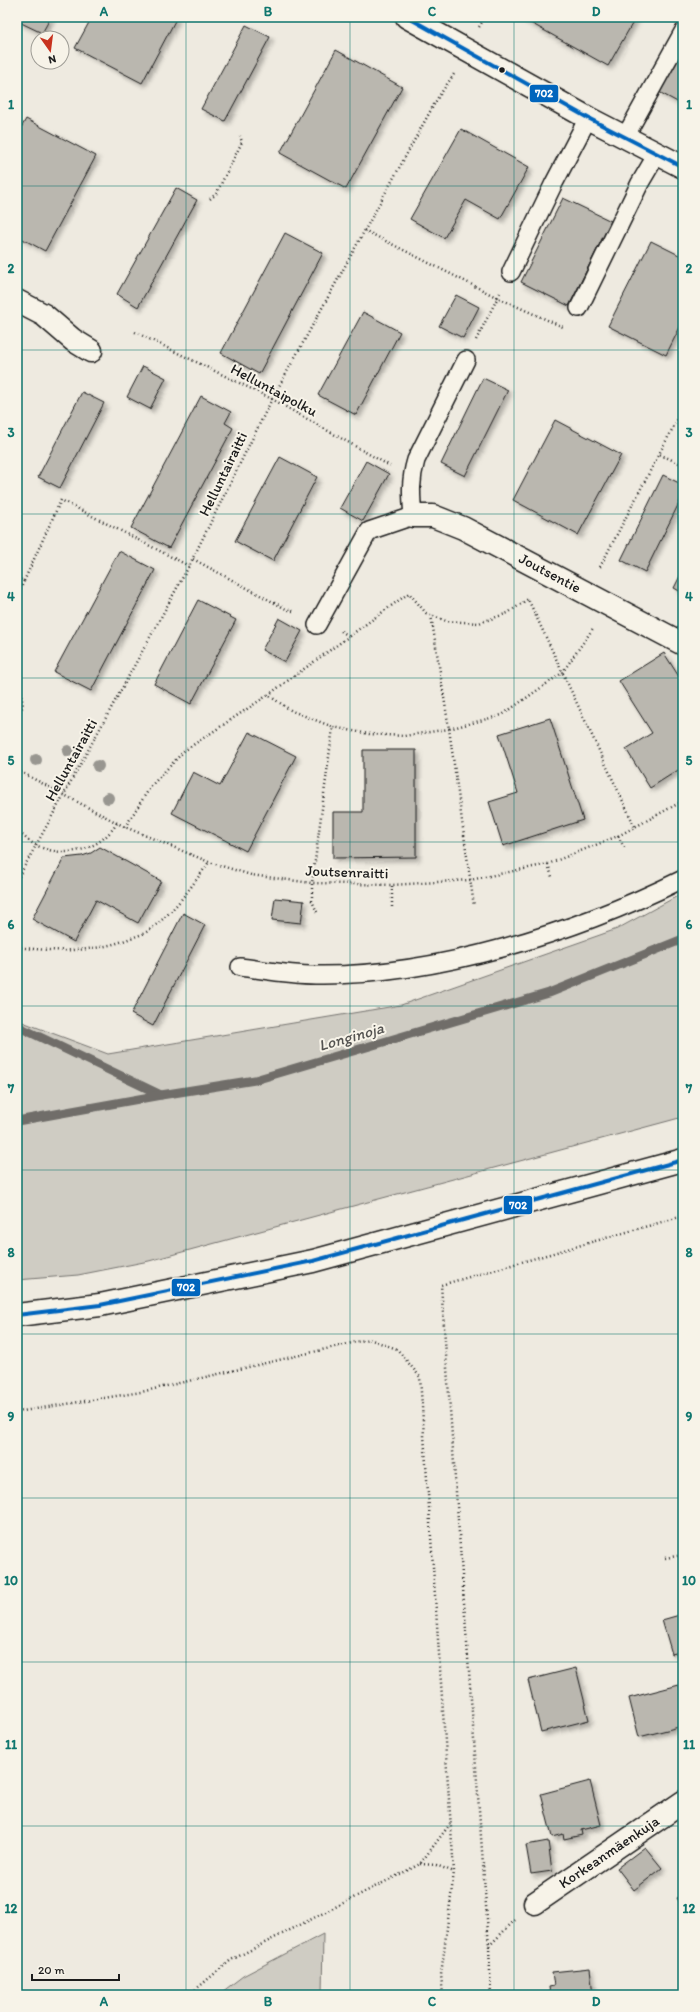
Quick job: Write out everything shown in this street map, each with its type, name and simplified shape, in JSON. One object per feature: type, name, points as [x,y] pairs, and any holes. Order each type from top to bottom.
[{"type":"street","points":[[407,17],[588,118],[683,168]]},
{"type":"street","points":[[17,301],[44,315],[73,340],[91,351]]},
{"type":"street","name":"Joutsentie","points":[[413,516],[433,516],[463,528],[683,644]]},
{"type":"street","points":[[17,1315],[100,1306],[313,1261],[683,1160]]},
{"type":"street","name":"Korkeanmäenkuja","points":[[535,1903],[683,1802]]},
{"type":"lane","points":[[625,137],[683,32]]},
{"type":"lane","points":[[511,272],[553,185],[588,118]]},
{"type":"lane","points":[[579,308],[640,183],[657,154]]},
{"type":"lane","points":[[319,622],[369,531],[413,516],[410,490],[411,476],[416,460],[466,360]]},
{"type":"lane","points":[[240,967],[314,975],[395,970],[440,962],[484,952],[567,927],[648,896],[683,879]]},
{"type":"path","name":"Helluntairaitti","points":[[17,880],[193,559],[272,399],[437,99],[451,79]]},
{"type":"path","points":[[210,199],[216,194],[242,142],[240,136]]},
{"type":"path","points":[[364,230],[498,298],[571,330],[579,308]]},
{"type":"path","points":[[466,360],[511,272]]},
{"type":"path","name":"Helluntaipolku","points":[[135,332],[272,399],[394,468]]},
{"type":"path","points":[[600,567],[683,409]]},
{"type":"path","points":[[659,454],[683,465]]},
{"type":"path","points":[[17,598],[61,500],[189,566]]},
{"type":"path","points":[[193,559],[286,609],[349,636]]},
{"type":"path","points":[[17,578],[24,581]]},
{"type":"path","points":[[125,827],[151,786],[184,751],[268,695],[409,593],[426,613],[446,621],[479,624],[508,613],[528,599],[635,827]]},
{"type":"path","points":[[268,695],[292,711],[333,727],[370,734],[404,736],[449,729],[502,716],[562,673],[608,604]]},
{"type":"path","points":[[431,615],[474,906]]},
{"type":"path","points":[[17,664],[22,706],[17,717]]},
{"type":"path","points":[[317,912],[312,901],[312,883],[333,727]]},
{"type":"path","name":"Joutsenraitti","points":[[17,770],[125,827],[209,862],[251,875],[312,883],[392,885],[470,880],[548,864],[618,836],[683,801]]},
{"type":"path","points":[[17,829],[24,838],[36,845],[58,853],[82,851],[112,831],[117,822]]},
{"type":"path","points":[[618,836],[625,849]]},
{"type":"path","points":[[17,947],[77,951],[118,944],[148,931],[179,903],[209,862]]},
{"type":"path","points":[[548,864],[552,877]]},
{"type":"path","points":[[392,885],[392,907]]},
{"type":"path","points":[[491,1995],[489,1947],[441,1285],[683,1216]]},
{"type":"path","points":[[17,1412],[141,1392],[369,1339],[398,1349],[420,1377],[454,1872],[441,1975],[443,1995]]},
{"type":"path","points":[[665,1558],[683,1555]]},
{"type":"path","points":[[189,1995],[232,1960],[420,1864],[450,1824]]},
{"type":"path","points":[[420,1864],[436,1865],[454,1872]]},
{"type":"path","points":[[489,1947],[508,1926],[535,1903]]},
{"type":"shaded area","points":[[683,893],[683,1117],[149,1261],[78,1275],[17,1280],[17,1020],[108,1054],[401,1005],[617,929]]},
{"type":"shaded area","points":[[323,1934],[322,1995],[218,1995],[243,1976]]},
{"type":"building","points":[[22,17],[51,17],[44,30],[36,30],[19,22]]},
{"type":"building","points":[[92,17],[177,17],[142,83],[75,48]]},
{"type":"building","points":[[520,17],[636,17],[608,66]]},
{"type":"building","points":[[246,25],[270,37],[225,121],[201,109]]},
{"type":"building","points":[[683,48],[683,105],[659,92]]},
{"type":"building","points":[[336,50],[402,87],[346,189],[280,153]]},
{"type":"building","points":[[26,119],[96,156],[45,251],[17,236],[17,135]]},
{"type":"building","points":[[461,129],[529,167],[500,219],[466,200],[444,238],[410,219]]},
{"type":"building","points":[[176,188],[197,200],[138,307],[117,294]]},
{"type":"building","points":[[563,198],[611,221],[569,306],[521,282]]},
{"type":"building","points":[[285,233],[323,253],[259,374],[221,353]]},
{"type":"building","points":[[651,241],[683,257],[683,321],[666,355],[608,326]]},
{"type":"building","points":[[456,295],[479,307],[463,338],[439,326]]},
{"type":"building","points":[[363,312],[400,332],[356,415],[318,395]]},
{"type":"building","points":[[143,366],[166,378],[150,409],[127,397]]},
{"type":"building","points":[[483,378],[508,390],[465,476],[441,464]]},
{"type":"building","points":[[82,392],[104,403],[60,488],[38,477]]},
{"type":"building","points":[[201,396],[231,412],[225,423],[233,428],[169,548],[131,528]]},
{"type":"building","points":[[555,420],[621,455],[578,535],[513,500]]},
{"type":"building","points":[[280,457],[317,477],[273,561],[235,541]]},
{"type":"building","points":[[366,461],[389,474],[363,521],[340,508]]},
{"type":"building","points":[[663,475],[683,485],[683,495],[645,572],[621,560]]},
{"type":"building","points":[[119,551],[155,570],[91,691],[54,672]]},
{"type":"building","points":[[683,570],[683,593],[674,588]]},
{"type":"building","points":[[198,600],[236,620],[191,704],[154,684]]},
{"type":"building","points":[[279,618],[302,631],[285,662],[262,650]]},
{"type":"building","points":[[664,653],[683,683],[683,767],[650,788],[626,749],[652,733],[619,681]]},
{"type":"building","points":[[550,718],[583,820],[503,846],[489,802],[518,793],[499,734]]},
{"type":"building","points":[[249,732],[296,756],[246,851],[172,813],[193,772],[220,786]]},
{"type":"building","points":[[363,750],[416,750],[416,857],[333,858],[333,812],[363,812]]},
{"type":"building","points":[[100,847],[161,881],[138,923],[96,900],[74,942],[32,919],[64,858],[82,856],[91,853]]},
{"type":"building","points":[[275,898],[304,901],[301,923],[272,920]]},
{"type":"building","points":[[183,913],[205,925],[153,1026],[131,1014]]},
{"type":"building","points":[[683,1614],[683,1651],[672,1654],[662,1620]]},
{"type":"building","points":[[576,1668],[589,1720],[541,1732],[528,1680]]},
{"type":"building","points":[[679,1685],[683,1700],[683,1726],[639,1737],[629,1698]]},
{"type":"building","points":[[590,1781],[601,1825],[581,1830],[582,1835],[564,1839],[563,1834],[552,1837],[541,1794]]},
{"type":"building","points":[[548,1841],[552,1871],[531,1874],[526,1845]]},
{"type":"building","points":[[645,1847],[662,1868],[634,1890],[617,1868]]},
{"type":"building","points":[[683,1894],[683,1908],[677,1898]]},
{"type":"building","points":[[590,1968],[593,1995],[550,1995],[549,1987],[554,1986],[552,1972]]},
{"type":"waterway","name":"Longinoja","points":[[17,1121],[255,1080],[549,993],[683,939]]},
{"type":"waterway","points":[[17,1026],[161,1095]]},
{"type":"transit line","name":"702","points":[[407,17],[588,118],[683,167]]},
{"type":"transit line","name":"702","points":[[17,1315],[100,1305],[313,1261],[683,1160]]}]
